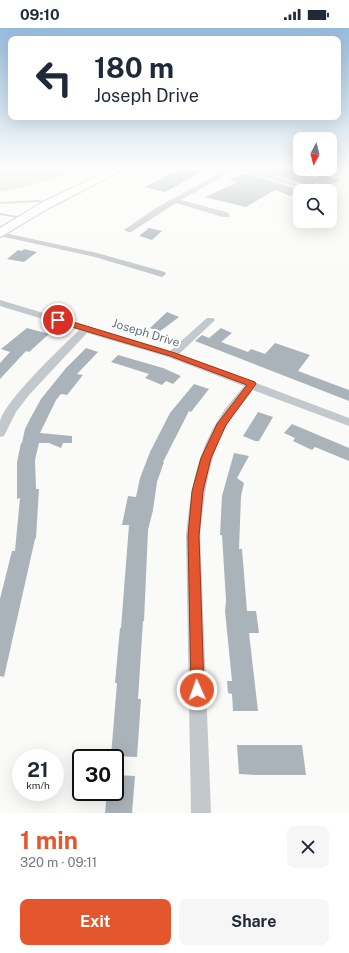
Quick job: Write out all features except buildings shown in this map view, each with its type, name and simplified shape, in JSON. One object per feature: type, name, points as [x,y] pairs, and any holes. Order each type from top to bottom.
[{"type":"main road","points":[[0,233],[46,204]]},
{"type":"street","points":[[128,230],[171,204]]},
{"type":"street","points":[[185,204],[226,215]]},
{"type":"street","points":[[0,233],[97,255],[162,274]]},
{"type":"street","name":"Joseph Drive","points":[[0,303],[172,355],[349,422]]},
{"type":"street","points":[[172,355],[210,320]]},
{"type":"street","points":[[0,433],[11,411],[25,392],[86,328]]},
{"type":"street","points":[[201,813],[193,536],[198,491],[206,458],[222,424],[252,384]]},
{"type":"lane","points":[[0,214],[22,218]]},
{"type":"route","points":[[58,320],[172,355],[252,384],[222,424],[206,458],[200,478],[193,536],[197,690]]}]
